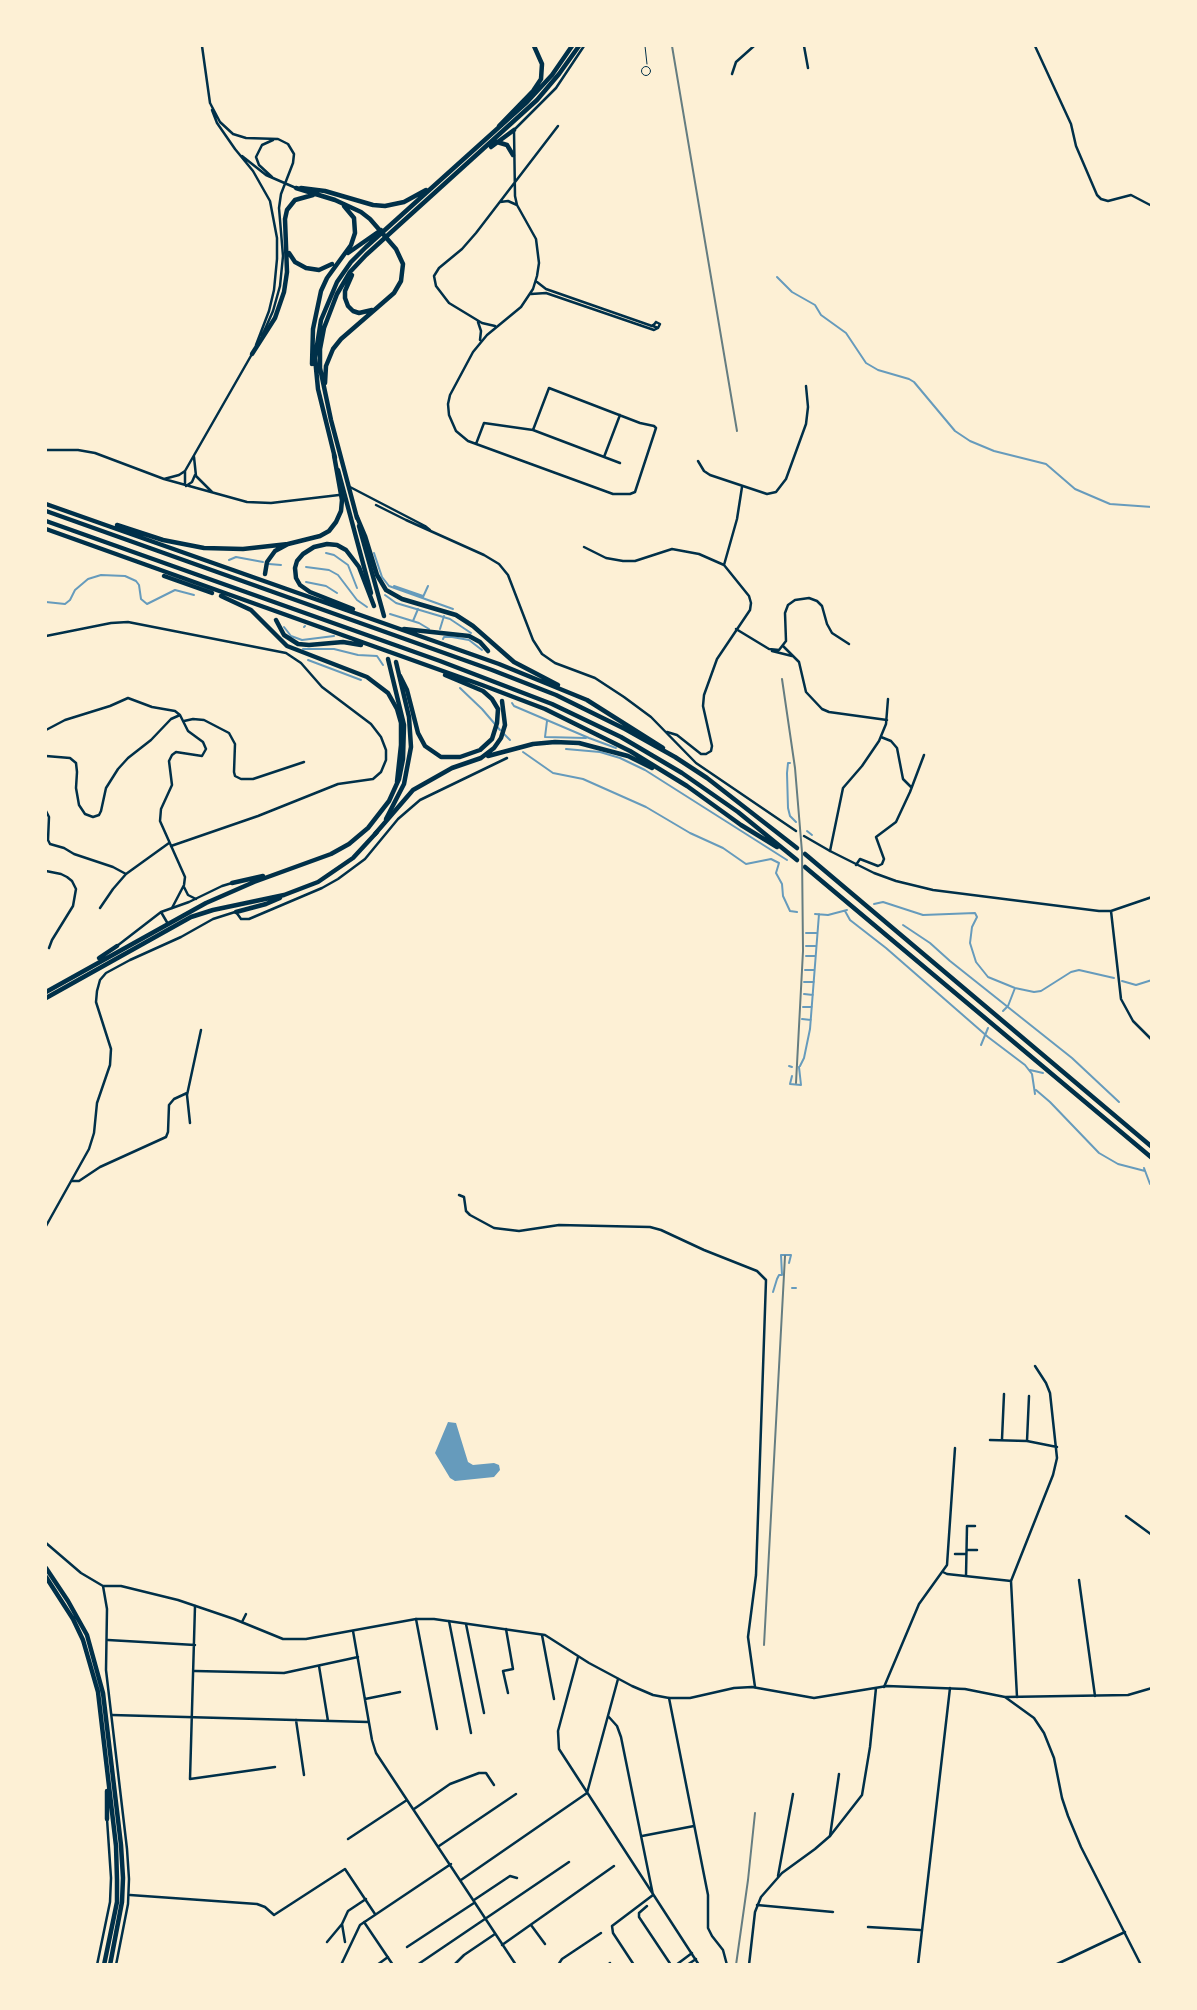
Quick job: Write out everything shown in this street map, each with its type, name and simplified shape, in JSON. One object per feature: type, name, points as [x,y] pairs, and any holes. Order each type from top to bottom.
[{"type":"highway","points":[[492,135],[541,79],[542,64],[534,46]]},
{"type":"highway","points":[[318,389],[315,363],[321,320],[328,300],[353,260],[541,88],[572,46]]},
{"type":"highway","points":[[384,616],[325,398],[320,363],[324,328],[337,294],[360,260],[532,105],[582,46]]},
{"type":"highway","points":[[441,187],[514,130]]},
{"type":"highway","points":[[496,142],[507,145],[513,155]]},
{"type":"highway","points":[[296,188],[325,191],[373,205],[390,206],[412,199],[454,168]]},
{"type":"highway","points":[[296,188],[356,209],[372,221],[394,246],[402,263],[401,281],[394,293],[333,349],[325,369],[325,398]]},
{"type":"highway","points":[[252,354],[279,308],[286,282],[288,248],[285,219],[289,205],[300,198],[315,195]]},
{"type":"highway","points":[[335,200],[351,212],[356,224],[348,251]]},
{"type":"highway","points":[[376,613],[312,366],[313,329],[321,291],[333,266],[348,251],[399,217]]},
{"type":"highway","points":[[356,224],[364,218],[372,221]]},
{"type":"highway","points":[[288,248],[294,260],[306,268],[319,270],[333,266]]},
{"type":"highway","points":[[360,260],[346,288],[346,303],[350,309],[359,313],[367,313],[379,307]]},
{"type":"highway","points":[[265,571],[270,556],[278,548],[323,534],[329,531],[338,519],[342,497],[334,454]]},
{"type":"highway","points":[[46,504],[488,660],[574,694]]},
{"type":"highway","points":[[46,511],[501,673],[600,716],[675,757]]},
{"type":"highway","points":[[356,517],[364,532],[377,575],[386,590],[398,597],[456,615],[473,626],[514,662],[625,722],[662,747],[727,793],[797,848]]},
{"type":"highway","points":[[46,521],[504,684],[587,720],[661,760],[720,799],[795,858],[741,825],[670,775],[545,709],[46,529]]},
{"type":"highway","points":[[97,521],[163,540],[204,548],[243,549],[288,544]]},
{"type":"highway","points":[[362,615],[302,587],[296,579],[295,568],[303,554],[323,544],[334,544],[343,548],[359,567],[374,606]]},
{"type":"highway","points":[[148,567],[162,575],[237,602],[254,613],[287,646],[361,674],[376,683],[394,704],[401,723],[397,782]]},
{"type":"highway","points":[[276,620],[286,637],[300,644],[343,642],[375,648]]},
{"type":"highway","points":[[399,629],[469,636],[478,640],[488,652]]},
{"type":"highway","points":[[46,992],[206,903],[274,874],[331,854],[359,837],[381,814],[397,782],[403,759],[404,726],[388,659]]},
{"type":"highway","points":[[375,834],[398,798],[410,761],[410,724],[396,662]]},
{"type":"highway","points":[[400,676],[425,746],[434,753],[449,758],[468,755],[484,748],[494,735],[498,718],[496,706],[486,693],[436,669]]},
{"type":"highway","points":[[481,758],[491,751],[501,738],[505,721],[502,701]]},
{"type":"highway","points":[[46,998],[191,917],[284,895],[331,875],[358,854],[413,790],[452,768],[533,744],[555,742],[579,743],[628,756],[670,775]]},
{"type":"highway","points":[[805,854],[1152,1147]]},
{"type":"highway","points":[[805,867],[1152,1158]]},
{"type":"highway","points":[[232,883],[274,874]]},
{"type":"highway","points":[[236,912],[266,904],[284,895]]},
{"type":"highway","points":[[75,975],[117,946]]},
{"type":"highway","points":[[46,1568],[87,1635],[103,1693],[123,1878],[122,1902],[110,1965]]},
{"type":"highway","points":[[46,1577],[73,1619],[89,1656],[98,1692],[116,1846],[117,1880],[117,1902],[104,1965]]},
{"type":"highway","points":[[107,1819],[108,1776]]},
{"type":"street","points":[[202,46],[209,103],[217,123],[253,171],[270,201],[277,238],[274,290],[252,354]]},
{"type":"street","points":[[533,430],[549,388],[656,427],[636,489],[630,494],[613,494],[464,439],[452,424],[448,408],[450,395],[479,343],[519,310],[531,294],[536,281],[539,263],[536,239],[517,205],[515,196],[514,130],[556,88],[575,62],[582,46]]},
{"type":"street","points":[[732,74],[736,62],[754,46]]},
{"type":"street","points":[[804,46],[808,68]]},
{"type":"street","points":[[1035,46],[1071,124],[1076,146],[1097,195],[1108,201],[1131,195],[1152,206]]},
{"type":"street","points":[[164,479],[185,471],[194,457],[273,311],[282,276],[279,204],[294,156],[290,145],[281,140],[246,138],[233,134],[223,125],[209,103]]},
{"type":"street","points":[[498,326],[489,326],[478,321],[447,301],[433,278],[439,268],[471,239],[558,126]]},
{"type":"street","points":[[278,181],[261,167],[256,158],[264,143],[281,140]]},
{"type":"street","points":[[235,149],[252,166],[296,188]]},
{"type":"street","points":[[500,202],[508,201],[517,205]]},
{"type":"street","points":[[536,281],[554,294]]},
{"type":"street","points":[[531,294],[554,294],[655,330],[659,328],[635,322]]},
{"type":"street","points":[[478,321],[481,331],[479,343]]},
{"type":"street","points":[[698,461],[706,473],[742,487],[772,494],[777,491],[783,484],[806,421],[806,386]]},
{"type":"street","points":[[604,457],[620,415]]},
{"type":"street","points":[[476,444],[484,423],[533,430],[620,463]]},
{"type":"street","points":[[46,450],[93,452],[164,479],[242,502],[259,504],[339,495]]},
{"type":"street","points":[[186,486],[192,482],[195,474],[194,457]]},
{"type":"street","points":[[185,471],[186,486]]},
{"type":"street","points":[[195,474],[213,494]]},
{"type":"street","points":[[348,486],[425,526],[433,533]]},
{"type":"street","points":[[724,565],[737,519],[742,487]]},
{"type":"street","points":[[376,505],[484,555],[504,568],[541,654],[606,685],[643,711],[696,763],[796,831]]},
{"type":"street","points":[[584,547],[618,561],[635,561],[674,549],[699,554],[724,565],[747,591],[751,601],[750,610],[717,659],[703,699],[712,746],[710,751],[701,754],[677,735],[667,732]]},
{"type":"street","points":[[769,649],[776,650],[783,646],[787,635],[786,609],[792,601],[804,598],[821,604],[831,631],[849,643]]},
{"type":"street","points":[[46,636],[128,622],[286,653],[301,663],[322,687],[371,724],[381,737],[386,750],[382,770],[373,779],[338,784],[258,816],[170,844],[126,874],[100,908]]},
{"type":"street","points":[[736,629],[774,653],[793,656]]},
{"type":"street","points":[[783,646],[800,664],[807,693],[823,710],[887,720]]},
{"type":"street","points":[[46,730],[65,720],[128,698],[152,707],[175,711],[180,715],[188,731],[203,742],[206,750],[200,756],[176,752],[170,758],[172,786],[159,817],[162,829],[184,872],[186,893],[196,899]]},
{"type":"street","points":[[830,851],[843,786],[862,766],[881,737],[887,720],[888,699]]},
{"type":"street","points":[[46,756],[70,758],[76,763],[79,805],[85,814],[96,817],[101,811],[106,788],[118,769],[170,720],[180,715]]},
{"type":"street","points":[[184,721],[204,720],[229,733],[235,744],[235,776],[241,779],[253,779],[304,762]]},
{"type":"street","points":[[881,737],[891,741],[897,748],[903,780],[912,788]]},
{"type":"street","points":[[856,865],[860,859],[878,866],[883,864],[884,859],[876,836],[895,824],[924,755]]},
{"type":"street","points":[[46,1226],[92,1142],[97,1101],[111,1060],[111,1049],[96,999],[102,978],[130,960],[212,919],[236,912],[241,919],[249,919],[338,879],[365,859],[393,824],[412,806],[435,792],[507,758]]},
{"type":"street","points":[[46,811],[49,817],[50,844],[126,874]]},
{"type":"street","points":[[804,836],[856,865],[893,880],[940,891],[1084,910],[1111,911],[1152,897]]},
{"type":"street","points":[[46,871],[67,877],[76,889],[73,906],[49,948]]},
{"type":"street","points":[[117,946],[161,912],[232,883]]},
{"type":"street","points":[[172,908],[184,885]]},
{"type":"street","points":[[1111,911],[1122,1002],[1140,1030],[1152,1040]]},
{"type":"street","points":[[161,912],[176,937]]},
{"type":"street","points":[[190,1123],[187,1093],[201,1030]]},
{"type":"street","points":[[72,1181],[78,1182],[98,1168],[167,1136],[169,1105],[174,1099],[187,1093]]},
{"type":"street","points":[[459,1195],[464,1197],[470,1215],[494,1228],[519,1231],[559,1225],[650,1227],[758,1271],[766,1280],[756,1575],[748,1637],[755,1687]]},
{"type":"street","points":[[1017,1697],[1011,1581],[1053,1475],[1057,1447],[1048,1389],[1035,1366]]},
{"type":"street","points":[[1002,1440],[1004,1394]]},
{"type":"street","points":[[1027,1441],[1030,1396]]},
{"type":"street","points":[[990,1440],[1027,1441],[1057,1447]]},
{"type":"street","points":[[884,1687],[919,1604],[943,1572],[948,1557],[955,1448]]},
{"type":"street","points":[[1126,1516],[1152,1535]]},
{"type":"street","points":[[966,1576],[967,1526],[975,1526]]},
{"type":"street","points":[[46,1543],[83,1574],[103,1586],[121,1586],[195,1606],[275,1637],[290,1640],[416,1619],[542,1634],[618,1679],[640,1690],[669,1698],[690,1698],[734,1688],[755,1687],[814,1698],[884,1687],[970,1689],[1005,1697],[1131,1695],[1152,1688]]},
{"type":"street","points":[[955,1554],[977,1550]]},
{"type":"street","points":[[943,1572],[1011,1581]]},
{"type":"street","points":[[1079,1580],[1095,1696]]},
{"type":"street","points":[[103,1586],[107,1609],[106,1670],[127,1843],[130,1895],[116,1965]]},
{"type":"street","points":[[195,1606],[190,1779],[275,1767]]},
{"type":"street","points":[[242,1622],[246,1614]]},
{"type":"street","points":[[416,1619],[437,1729]]},
{"type":"street","points":[[449,1621],[471,1733]]},
{"type":"street","points":[[466,1623],[484,1713]]},
{"type":"street","points":[[506,1629],[513,1669],[503,1671],[508,1693]]},
{"type":"street","points":[[353,1631],[375,1750],[516,1965]]},
{"type":"street","points":[[542,1634],[554,1699]]},
{"type":"street","points":[[108,1640],[195,1645]]},
{"type":"street","points":[[194,1671],[284,1673],[358,1657]]},
{"type":"street","points":[[578,1657],[558,1729],[557,1740],[561,1753],[699,1965]]},
{"type":"street","points":[[319,1665],[328,1721]]},
{"type":"street","points":[[461,1880],[587,1793],[618,1679]]},
{"type":"street","points":[[749,1965],[757,1905],[778,1876],[830,1836],[864,1790],[876,1688]]},
{"type":"street","points":[[918,1965],[950,1688]]},
{"type":"street","points":[[365,1699],[400,1692]]},
{"type":"street","points":[[1005,1697],[1034,1718],[1044,1733],[1054,1758],[1066,1813],[1141,1965]]},
{"type":"street","points":[[669,1698],[708,1895],[708,1928],[723,1950],[727,1965]]},
{"type":"street","points":[[113,1715],[368,1722]]},
{"type":"street","points":[[608,1716],[620,1733],[653,1895]]},
{"type":"street","points":[[296,1720],[304,1775]]},
{"type":"street","points":[[414,1809],[450,1784],[479,1773],[486,1773],[494,1785]]},
{"type":"street","points":[[830,1836],[839,1774]]},
{"type":"street","points":[[439,1846],[516,1794]]},
{"type":"street","points":[[778,1876],[793,1794]]},
{"type":"street","points":[[348,1839],[407,1800]]},
{"type":"street","points":[[97,1965],[110,1902],[107,1819]]},
{"type":"street","points":[[642,1836],[694,1826]]},
{"type":"street","points":[[417,1965],[569,1862]]},
{"type":"street","points":[[341,1965],[360,1925],[450,1864]]},
{"type":"street","points":[[502,1945],[614,1866]]},
{"type":"street","points":[[130,1895],[257,1904],[274,1915],[345,1869],[375,1914]]},
{"type":"street","points":[[407,1947],[509,1877],[517,1878]]},
{"type":"street","points":[[634,1965],[613,1933],[612,1926],[653,1895]]},
{"type":"street","points":[[327,1942],[342,1924],[348,1911],[366,1899]]},
{"type":"street","points":[[757,1905],[832,1912]]},
{"type":"street","points":[[647,1906],[639,1913],[639,1917],[673,1965],[692,1953]]},
{"type":"street","points":[[364,1922],[393,1965]]},
{"type":"street","points":[[342,1924],[345,1942]]},
{"type":"street","points":[[531,1925],[545,1944]]},
{"type":"street","points":[[868,1927],[922,1930]]},
{"type":"street","points":[[1055,1965],[1125,1932]]},
{"type":"street","points":[[558,1965],[562,1959],[601,1933]]},
{"type":"street","points":[[454,1965],[495,1934]]},
{"type":"street","points":[[377,1965],[388,1957]]},
{"type":"street","points":[[687,1965],[696,1959]]},
{"type":"lane","points":[[645,46],[647,67]]},
{"type":"water","points":[[448,1422],[456,1423],[468,1462],[473,1465],[499,1465],[500,1470],[494,1477],[455,1481],[450,1478],[435,1453]]},
{"type":"waterway","points":[[777,277],[792,292],[815,305],[821,315],[846,333],[866,363],[914,382],[955,431],[970,441],[994,451],[1046,464],[1075,489],[1110,504],[1152,507]]},
{"type":"waterway","points":[[326,553],[348,565],[357,588]]},
{"type":"waterway","points":[[374,553],[382,577],[389,586],[453,609]]},
{"type":"waterway","points":[[229,560],[236,557],[263,562]]},
{"type":"waterway","points":[[269,564],[281,565]]},
{"type":"waterway","points":[[306,567],[329,570],[338,575],[357,600],[367,607]]},
{"type":"waterway","points":[[46,602],[65,604],[75,590],[88,579],[101,575],[125,576],[136,581],[141,599],[147,604],[175,590],[194,595]]},
{"type":"waterway","points":[[306,582],[326,586],[337,593]]},
{"type":"waterway","points":[[394,586],[423,596]]},
{"type":"waterway","points":[[423,597],[428,586]]},
{"type":"waterway","points":[[385,595],[396,603],[450,619],[471,633]]},
{"type":"waterway","points":[[413,621],[418,609]]},
{"type":"waterway","points":[[390,614],[429,629]]},
{"type":"waterway","points":[[440,629],[444,616]]},
{"type":"waterway","points":[[284,627],[291,636],[302,640],[334,636]]},
{"type":"waterway","points":[[443,639],[452,637],[469,640],[482,650]]},
{"type":"waterway","points":[[303,649],[334,649],[377,656],[383,665]]},
{"type":"waterway","points":[[308,660],[361,680]]},
{"type":"waterway","points":[[460,688],[500,730]]},
{"type":"waterway","points":[[512,703],[616,748]]},
{"type":"waterway","points":[[547,721],[545,737],[586,738]]},
{"type":"waterway","points":[[504,734],[510,740]]},
{"type":"waterway","points":[[566,749],[600,752],[645,770],[787,860]]},
{"type":"waterway","points":[[523,752],[553,773],[583,779],[646,807],[690,833],[723,848],[746,864],[771,859],[779,863],[776,873],[782,884],[783,896],[790,911],[797,912]]},
{"type":"waterway","points":[[790,763],[787,773],[788,808],[790,816],[796,822]]},
{"type":"waterway","points":[[807,831],[812,835]]},
{"type":"waterway","points":[[874,904],[883,902],[923,915],[975,913],[977,917],[972,927],[970,943],[976,962],[988,977],[1015,988],[1041,991],[1071,972],[1079,970],[1114,978]]},
{"type":"waterway","points":[[815,914],[828,915],[847,910]]},
{"type":"waterway","points":[[845,911],[850,920],[1025,1065],[1032,1074],[1035,1094]]},
{"type":"waterway","points":[[800,1066],[810,1029],[819,914]]},
{"type":"waterway","points":[[903,925],[930,943],[1072,1058],[1119,1102]]},
{"type":"waterway","points":[[806,933],[816,933]]},
{"type":"waterway","points":[[806,946],[815,946]]},
{"type":"waterway","points":[[806,956],[815,956]]},
{"type":"waterway","points":[[805,970],[814,970]]},
{"type":"waterway","points":[[1122,981],[1136,985],[1152,980]]},
{"type":"waterway","points":[[804,982],[814,982]]},
{"type":"waterway","points":[[1003,1011],[1008,1006],[1015,988]]},
{"type":"waterway","points":[[804,994],[813,995]]},
{"type":"waterway","points":[[803,1007],[812,1007]]},
{"type":"waterway","points":[[802,1019],[811,1020]]},
{"type":"waterway","points":[[981,1045],[988,1028]]},
{"type":"waterway","points":[[792,1076],[790,1084],[801,1085],[799,1067]]},
{"type":"waterway","points":[[1030,1070],[1043,1073]]},
{"type":"waterway","points":[[1036,1090],[1099,1153],[1118,1164],[1145,1171]]},
{"type":"waterway","points":[[1144,1168],[1150,1184]]},
{"type":"waterway","points":[[773,1292],[779,1275],[782,1275],[781,1255],[791,1255],[789,1263]]},
{"type":"railway","points":[[672,46],[737,431]]},
{"type":"railway","points":[[782,679],[795,768],[802,852],[803,951],[796,1083]]},
{"type":"railway","points":[[764,1645],[785,1256]]},
{"type":"railway","points":[[736,1965],[755,1813]]}]
